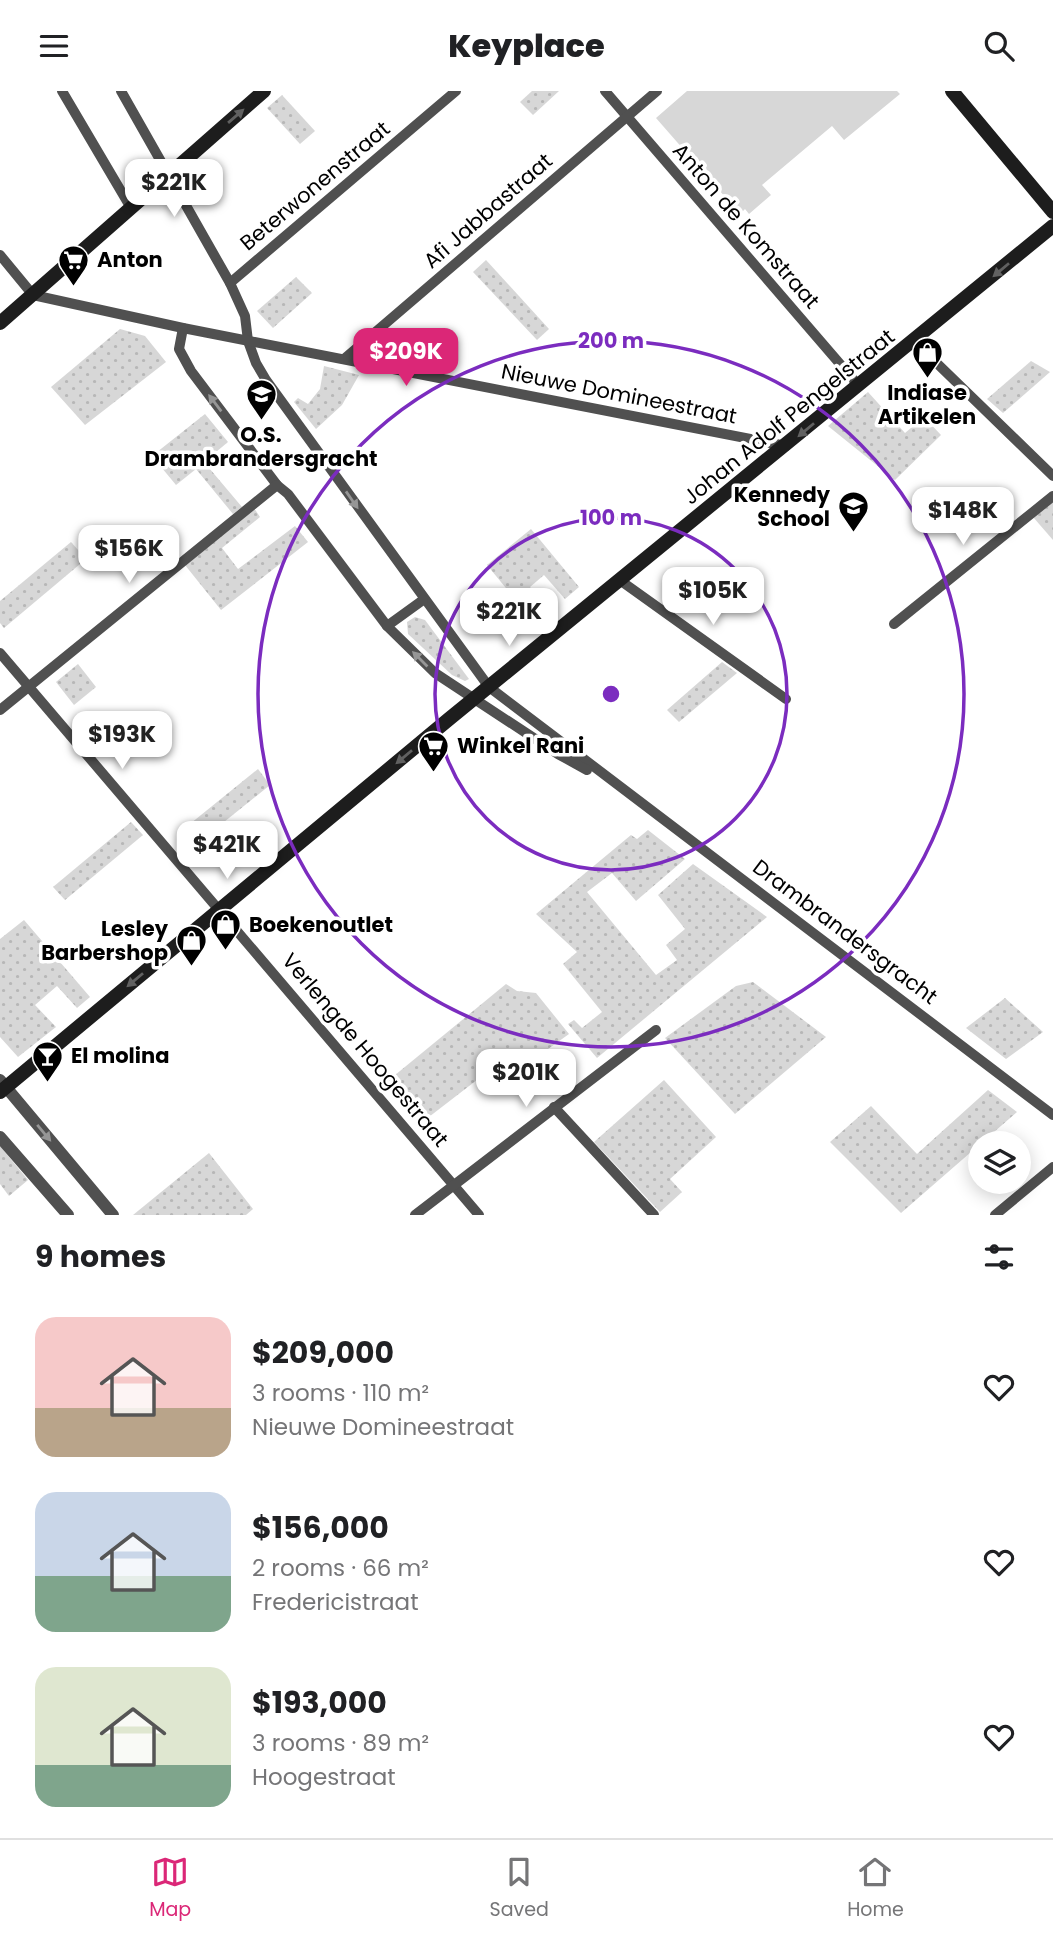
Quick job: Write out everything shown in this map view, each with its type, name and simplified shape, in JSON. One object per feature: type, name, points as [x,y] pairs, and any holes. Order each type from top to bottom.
[{"type":"main road","points":[[0,323],[264,91]]},
{"type":"main road","points":[[952,91],[1053,212]]},
{"type":"main road","name":"Johan Adolf Pengelstraat","points":[[2,1087],[915,342],[1053,226]]},
{"type":"street","points":[[62,91],[131,208]]},
{"type":"street","name":"Drambrandersgracht","points":[[121,91],[167,176],[230,282],[246,316],[248,341],[267,380],[423,600],[489,687],[1053,1115]]},
{"type":"street","name":"Beterwonenstraat","points":[[230,282],[456,91]]},
{"type":"street","name":"Anton de Komstraat","points":[[605,91],[859,386]]},
{"type":"street","name":"Afi Jabbastraat","points":[[344,359],[657,91]]},
{"type":"street","points":[[0,255],[33,295]]},
{"type":"street","name":"Nieuwe Domineestraat","points":[[33,295],[183,328],[786,447]]},
{"type":"street","name":"Drambrandersgracht","points":[[183,328],[178,349],[191,371],[387,626],[435,673],[558,754],[612,782]]},
{"type":"street","points":[[915,342],[1053,477]]},
{"type":"street","points":[[0,710],[277,485]]},
{"type":"street","points":[[894,624],[1053,496]]},
{"type":"street","points":[[621,581],[786,699]]},
{"type":"street","points":[[387,626],[423,600]]},
{"type":"street","name":"Verlengde Hoogestraat","points":[[0,653],[221,909],[479,1215]]},
{"type":"street","points":[[415,1215],[656,1030]]},
{"type":"street","points":[[2,1087],[107,1213]]},
{"type":"street","points":[[554,1107],[654,1215]]},
{"type":"street","points":[[0,1137],[68,1215]]},
{"type":"street","points":[[995,1215],[1053,1167]]},
{"type":"shaded area","points":[[532,91],[559,91],[533,115],[520,102]]},
{"type":"shaded area","points":[[687,91],[897,91],[900,94],[844,140],[832,126],[762,185],[771,195],[749,214],[745,209],[740,214],[656,118]]},
{"type":"shaded area","points":[[282,95],[315,131],[300,144],[267,108]]},
{"type":"shaded area","points":[[486,260],[549,329],[537,340],[473,272]]},
{"type":"shaded area","points":[[296,277],[312,293],[273,328],[257,311]]},
{"type":"shaded area","points":[[120,329],[145,336],[166,362],[85,425],[51,387]]},
{"type":"shaded area","points":[[1031,361],[1050,372],[1003,413],[987,399]]},
{"type":"shaded area","points":[[324,366],[359,375],[342,405],[316,429],[294,402],[298,398],[308,404],[320,389]]},
{"type":"shaded area","points":[[868,392],[905,433],[924,417],[941,435],[895,480],[828,426]]},
{"type":"shaded area","points":[[205,414],[228,442],[204,462],[242,507],[233,514],[196,469],[176,485],[152,456]]},
{"type":"shaded area","points":[[1053,502],[1053,540],[1033,517]]},
{"type":"shaded area","points":[[254,508],[260,517],[222,548],[238,569],[295,526],[308,542],[221,610],[185,565]]},
{"type":"shaded area","points":[[531,529],[579,587],[565,599],[544,575],[530,587],[549,610],[534,622],[487,565]]},
{"type":"shaded area","points":[[71,542],[86,559],[4,628],[0,623],[0,601]]},
{"type":"shaded area","points":[[415,617],[425,620],[469,679],[465,681],[452,675],[408,634],[407,622]]},
{"type":"shaded area","points":[[722,662],[737,673],[679,722],[667,710]]},
{"type":"shaded area","points":[[78,664],[96,687],[74,705],[56,682]]},
{"type":"shaded area","points":[[258,769],[270,785],[193,847],[180,832]]},
{"type":"shaded area","points":[[131,822],[143,835],[65,900],[53,887]]},
{"type":"shaded area","points":[[648,830],[685,859],[636,901],[612,873],[587,892],[656,975],[677,960],[666,945],[685,929],[658,895],[693,864],[767,917],[597,1058],[568,1024],[574,1020],[582,1028],[602,1012],[563,964],[577,952],[536,914],[631,835],[637,839]]},
{"type":"shaded area","points":[[24,920],[90,997],[77,1008],[57,986],[35,1005],[56,1027],[18,1057],[0,1037],[0,939]]},
{"type":"shaded area","points":[[753,982],[826,1037],[735,1114],[665,1038],[736,986]]},
{"type":"shaded area","points":[[506,984],[517,991],[536,993],[569,1034],[520,1069],[508,1056],[425,1120],[389,1080]]},
{"type":"shaded area","points":[[1005,998],[1043,1032],[1006,1059],[966,1028]]},
{"type":"shaded area","points":[[664,1080],[716,1137],[670,1179],[682,1192],[660,1212],[594,1142]]},
{"type":"shaded area","points":[[988,1090],[1017,1112],[995,1131],[968,1131],[968,1155],[901,1213],[830,1142],[871,1106],[917,1154]]},
{"type":"shaded area","points":[[0,1146],[28,1180],[9,1196],[0,1184]]},
{"type":"shaded area","points":[[209,1153],[253,1209],[246,1215],[133,1215]]},
{"type":"place","name":"Anton","points":[[74,287]]},
{"type":"place","name":"Indiase Artikelen","points":[[927,380]]},
{"type":"place","name":"O.S. Drambrandersgracht","points":[[261,422]]},
{"type":"place","name":"Kennedy School","points":[[853,534]]},
{"type":"place","name":"Winkel Rani","points":[[434,773]]},
{"type":"place","name":"Boekenoutlet","points":[[226,952]]},
{"type":"place","name":"Lesley Barbershop","points":[[191,968]]},
{"type":"place","name":"El molina","points":[[48,1083]]}]
